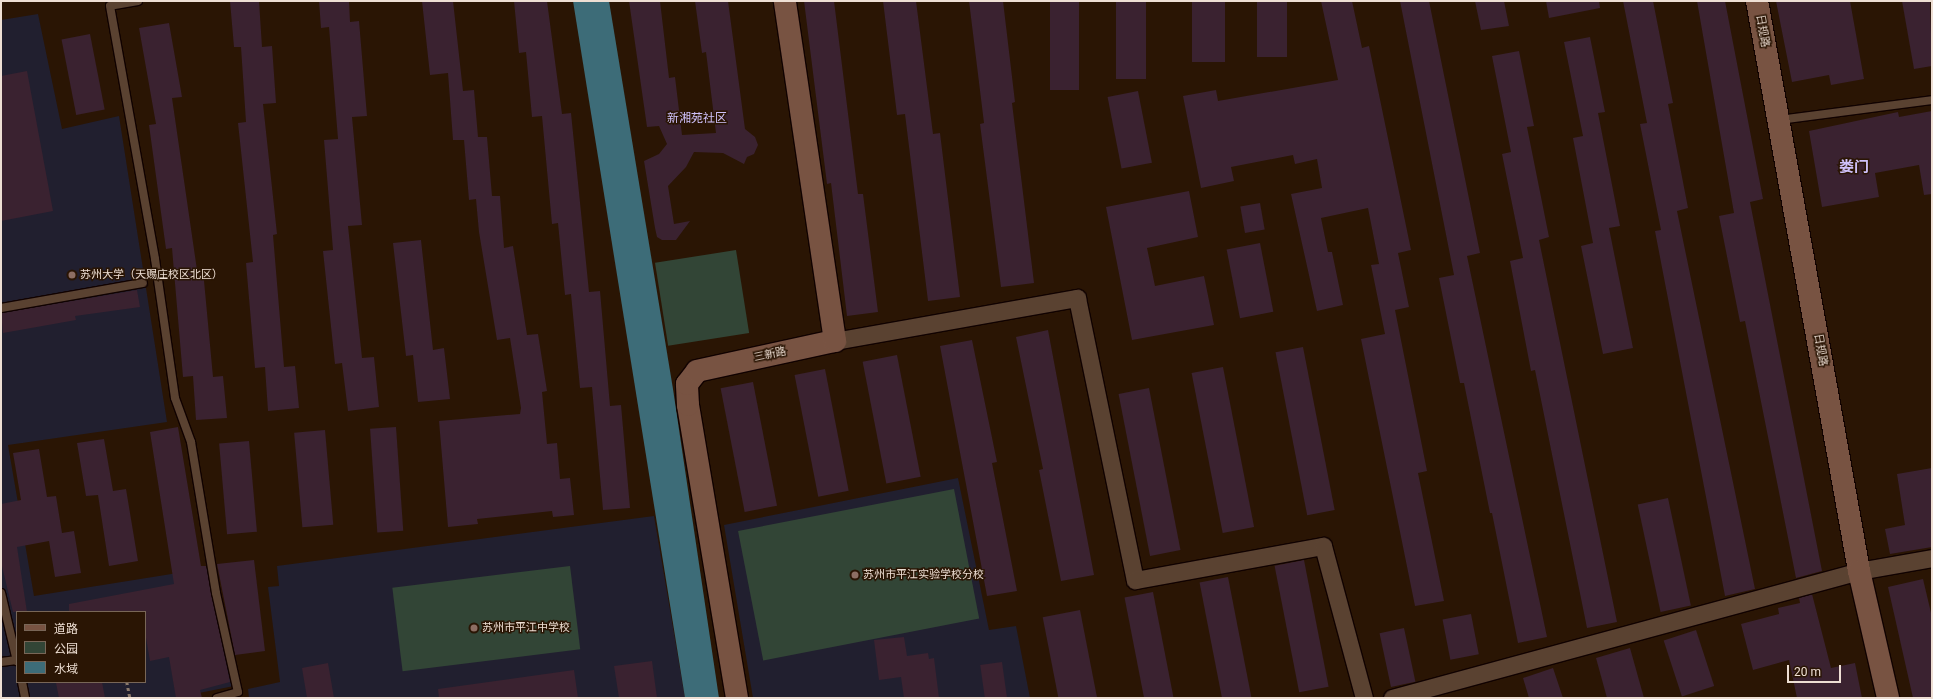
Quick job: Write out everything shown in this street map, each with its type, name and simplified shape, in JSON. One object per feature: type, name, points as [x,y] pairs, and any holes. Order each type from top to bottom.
[{"type":"street","points":[[785,1],[835,340],[1077,298],[1135,580],[1323,546],[1364,698]]},
{"type":"street","name":"日规路","points":[[1757,1],[1859,571],[1888,698]]},
{"type":"street","name":"三新路","points":[[737,698],[688,405],[687,384],[697,371],[835,340]]},
{"type":"street","points":[[1392,698],[1859,571],[1932,558]]},
{"type":"lane","points":[[138,1],[110,6],[155,259],[175,398],[191,442],[216,593],[238,692],[216,698]]},
{"type":"lane","points":[[1778,120],[1932,100]]},
{"type":"lane","points":[[1,308],[143,283]]},
{"type":"lane","points":[[1,593],[16,656]]},
{"type":"lane","points":[[1,662],[16,660]]},
{"type":"lane","points":[[22,683],[25,698]]},
{"type":"path","points":[[127,683],[130,698]]},
{"type":"shaded area","name":"苏州大学（天赐庄校区北区）","points":[[38,14],[62,129],[119,116],[167,422],[8,445],[34,596],[209,568],[234,686],[174,698],[1,698],[1,20]]},
{"type":"shaded area","name":"苏州市平江实验学校分校","points":[[958,478],[989,630],[1016,626],[1030,698],[753,698],[724,525]]},
{"type":"shaded area","name":"苏州市平江中学校","points":[[654,516],[685,698],[249,698],[248,689],[280,682],[268,587],[279,586],[277,566]]},
{"type":"green space","points":[[736,250],[749,333],[668,346],[655,263]]},
{"type":"green space","points":[[954,489],[979,619],[763,661],[738,531]]},
{"type":"green space","points":[[570,566],[580,649],[403,671],[392,588]]},
{"type":"water","points":[[573,1],[609,1],[673,389],[719,698],[685,698]]},
{"type":"building","points":[[230,1],[259,1],[262,47],[272,46],[276,103],[263,104],[277,234],[273,235],[284,367],[295,366],[299,408],[268,411],[265,367],[255,368],[246,263],[253,262],[238,123],[246,122],[241,47],[234,47]]},
{"type":"building","points":[[319,1],[349,1],[350,22],[359,21],[367,116],[352,117],[362,225],[348,226],[362,358],[374,357],[379,407],[348,411],[342,363],[335,364],[323,251],[333,250],[324,140],[338,139],[329,27],[321,28]]},
{"type":"building","points":[[422,1],[453,1],[463,91],[474,90],[478,137],[487,137],[492,196],[500,196],[504,248],[513,246],[527,335],[538,334],[547,391],[542,392],[547,444],[557,443],[560,479],[570,478],[574,515],[553,517],[552,511],[477,519],[478,524],[448,527],[439,421],[520,414],[521,408],[510,338],[497,340],[479,232],[476,199],[469,200],[464,140],[453,140],[448,73],[430,75]]},
{"type":"building","points":[[514,1],[547,1],[562,114],[571,113],[589,292],[600,291],[610,406],[621,405],[630,508],[603,510],[592,387],[580,388],[571,294],[565,295],[558,223],[552,224],[542,116],[532,117],[526,52],[519,53]]},
{"type":"building","points":[[629,1],[660,1],[669,78],[675,77],[682,135],[716,133],[706,52],[702,53],[695,1],[728,1],[745,129],[755,137],[758,145],[754,154],[747,157],[744,164],[723,153],[694,152],[686,167],[668,186],[674,224],[690,221],[676,240],[662,240],[657,237],[655,228],[644,161],[659,154],[667,144],[659,126],[647,127]]},
{"type":"building","points":[[804,1],[834,1],[858,194],[863,194],[878,312],[847,316],[831,183],[827,184]]},
{"type":"building","points":[[883,1],[916,1],[933,134],[940,133],[960,297],[928,301],[905,114],[897,115]]},
{"type":"building","points":[[969,1],[1003,1],[1015,102],[1012,103],[1034,283],[1001,287],[980,124],[984,123]]},
{"type":"building","points":[[1050,1],[1079,1],[1079,90],[1050,90]]},
{"type":"building","points":[[1116,1],[1146,1],[1146,79],[1116,79]]},
{"type":"building","points":[[1192,1],[1225,1],[1225,62],[1192,62]]},
{"type":"building","points":[[1257,1],[1287,1],[1287,57],[1257,57]]},
{"type":"building","points":[[1321,1],[1352,1],[1362,48],[1369,46],[1411,250],[1398,253],[1409,307],[1395,310],[1427,471],[1418,473],[1444,601],[1415,606],[1361,339],[1385,334],[1371,265],[1379,264],[1368,208],[1321,218],[1328,252],[1332,252],[1343,305],[1317,311],[1291,194],[1322,188],[1317,159],[1295,164],[1293,155],[1231,167],[1234,181],[1201,188],[1183,96],[1216,90],[1218,101],[1338,80]]},
{"type":"building","points":[[1400,1],[1429,1],[1480,253],[1467,256],[1547,637],[1518,643],[1464,383],[1460,383],[1439,278],[1454,275]]},
{"type":"building","points":[[1475,1],[1504,1],[1509,26],[1481,30]]},
{"type":"building","points":[[1546,1],[1599,1],[1600,8],[1549,18]]},
{"type":"building","points":[[1623,1],[1653,1],[1673,103],[1668,104],[1688,208],[1677,211],[1755,589],[1725,596],[1655,231],[1661,230],[1640,124],[1647,123]]},
{"type":"building","points":[[1697,1],[1725,1],[1763,199],[1750,202],[1822,571],[1796,578],[1745,321],[1740,322],[1719,216],[1734,213]]},
{"type":"building","points":[[1776,1],[1850,1],[1864,79],[1831,85],[1829,75],[1792,82]]},
{"type":"building","points":[[1902,1],[1930,1],[1932,66],[1914,69]]},
{"type":"building","points":[[169,23],[182,97],[172,98],[197,270],[203,270],[213,377],[223,376],[227,418],[196,420],[193,376],[183,377],[172,248],[166,249],[149,125],[156,124],[139,28]]},
{"type":"building","points":[[90,34],[105,110],[76,115],[62,40]]},
{"type":"building","points":[[1590,37],[1605,112],[1598,113],[1620,226],[1609,228],[1633,348],[1603,354],[1581,246],[1593,243],[1573,138],[1583,136],[1564,42]]},
{"type":"building","points":[[1519,51],[1534,126],[1527,127],[1549,237],[1539,240],[1617,622],[1587,628],[1535,370],[1531,371],[1510,261],[1523,258],[1502,154],[1511,152],[1492,56]]},
{"type":"building","points":[[27,71],[53,211],[1,221],[1,76]]},
{"type":"building","points":[[1138,91],[1152,163],[1121,169],[1108,97]]},
{"type":"building","points":[[1932,111],[1932,194],[1924,195],[1919,165],[1875,173],[1879,197],[1822,207],[1809,131],[1898,112],[1899,117]]},
{"type":"building","points":[[1189,191],[1198,237],[1147,248],[1155,286],[1204,276],[1214,325],[1132,340],[1106,207]]},
{"type":"building","points":[[1260,203],[1265,230],[1245,233],[1240,206]]},
{"type":"building","points":[[421,240],[433,350],[444,348],[450,399],[418,402],[413,355],[406,356],[393,243]]},
{"type":"building","points":[[1260,243],[1273,312],[1240,318],[1227,249]]},
{"type":"building","points":[[137,290],[140,307],[75,316],[76,320],[3,333],[1,313]]},
{"type":"building","points":[[1048,330],[1094,575],[1061,581],[1039,470],[1043,469],[1016,337]]},
{"type":"building","points":[[972,340],[997,462],[992,463],[1017,591],[987,596],[940,346]]},
{"type":"building","points":[[1303,347],[1335,510],[1307,515],[1276,352]]},
{"type":"building","points":[[897,355],[921,477],[886,483],[863,362]]},
{"type":"building","points":[[1223,367],[1254,527],[1223,533],[1192,373]]},
{"type":"building","points":[[825,369],[849,491],[818,497],[795,375]]},
{"type":"building","points":[[753,382],[777,506],[745,512],[721,388]]},
{"type":"building","points":[[1149,388],[1180,550],[1150,556],[1119,394]]},
{"type":"building","points":[[178,427],[201,566],[206,566],[230,682],[200,690],[202,698],[176,698],[169,657],[150,661],[146,638],[146,611],[69,611],[69,604],[174,584],[150,432]]},
{"type":"building","points":[[396,427],[403,531],[377,533],[370,429]]},
{"type":"building","points":[[325,430],[333,525],[302,527],[294,433]]},
{"type":"building","points":[[104,439],[113,491],[126,489],[138,561],[109,566],[98,495],[86,496],[77,443]]},
{"type":"building","points":[[249,441],[257,532],[227,534],[219,444]]},
{"type":"building","points":[[39,449],[47,497],[56,496],[62,533],[74,531],[81,573],[55,577],[49,541],[17,547],[27,611],[16,612],[13,612],[1,562],[1,504],[21,500],[13,453]]},
{"type":"building","points":[[1932,468],[1932,547],[1890,554],[1885,529],[1905,525],[1897,474]]},
{"type":"building","points":[[1668,498],[1691,606],[1661,612],[1638,504]]},
{"type":"building","points":[[254,560],[265,651],[235,655],[217,564]]},
{"type":"building","points":[[1304,560],[1329,687],[1299,692],[1275,566]]},
{"type":"building","points":[[1228,577],[1251,698],[1222,698],[1200,583]]},
{"type":"building","points":[[1923,579],[1932,617],[1932,698],[1913,698],[1888,587]]},
{"type":"building","points":[[1153,592],[1174,698],[1144,698],[1125,598]]},
{"type":"building","points":[[1812,594],[1831,668],[1855,663],[1862,698],[1797,698],[1789,660],[1753,670],[1741,624],[1779,614],[1778,608],[1800,603],[1799,598]]},
{"type":"building","points":[[1080,610],[1097,698],[1058,698],[1043,617]]},
{"type":"building","points":[[1471,614],[1479,654],[1450,660],[1443,620]]},
{"type":"building","points":[[1404,628],[1415,682],[1391,687],[1380,633]]},
{"type":"building","points":[[1696,630],[1714,686],[1682,697],[1664,641]]},
{"type":"building","points":[[904,637],[907,656],[928,653],[929,659],[934,658],[939,698],[904,698],[901,677],[879,680],[874,640]]},
{"type":"building","points":[[1630,648],[1644,698],[1607,698],[1596,658]]},
{"type":"building","points":[[652,661],[657,698],[619,698],[614,666]]},
{"type":"building","points":[[1002,662],[1007,698],[985,698],[980,665]]},
{"type":"building","points":[[328,663],[334,698],[307,698],[302,668]]},
{"type":"building","points":[[1553,668],[1563,698],[1529,698],[1523,678]]},
{"type":"building","points":[[574,670],[578,698],[439,698],[438,689]]},
{"type":"building","points":[[56,683],[102,683],[105,698],[59,698]]},
{"type":"place","name":"苏州大学（天赐庄校区北区）","points":[[72,275]]},
{"type":"place","name":"苏州市平江实验学校分校","points":[[855,575]]},
{"type":"place","name":"苏州市平江中学校","points":[[474,628]]},
{"type":"district","name":"新湘苑社区","points":[[697,119]]},
{"type":"district","name":"娄门","points":[[1854,168]]}]
